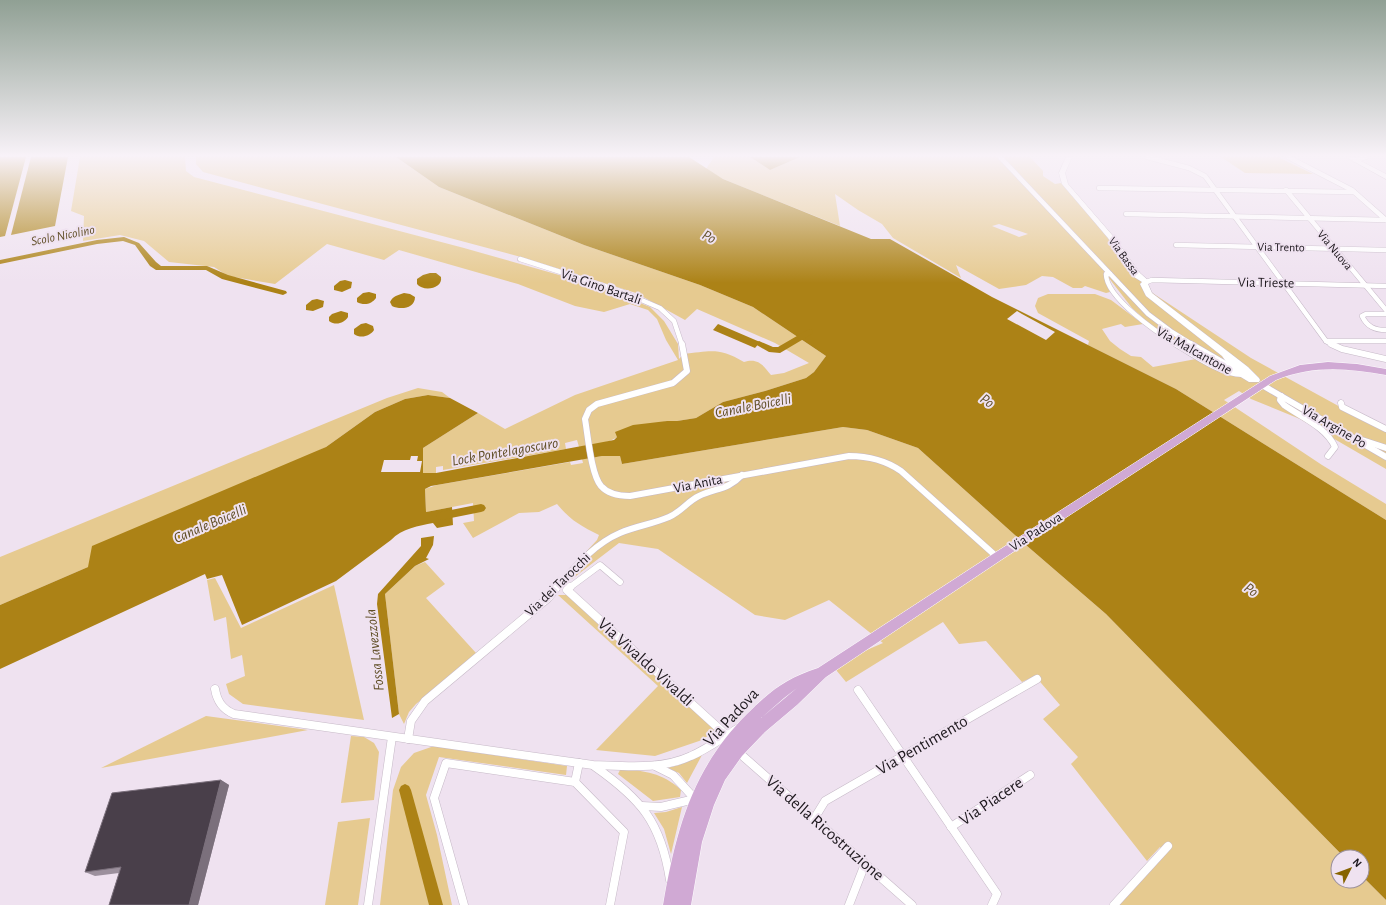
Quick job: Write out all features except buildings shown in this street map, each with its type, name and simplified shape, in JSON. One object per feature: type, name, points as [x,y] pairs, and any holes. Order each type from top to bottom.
[{"type":"main road","name":"Via Padova","points":[[731,742],[760,727],[793,701],[822,673],[1251,392],[1259,382],[1313,366],[1354,366],[1386,372]]},
{"type":"main road","name":"Via Padova","points":[[670,900],[680,851],[701,802],[714,763],[745,724],[778,694],[794,683],[822,673]]},
{"type":"main road","name":"Via Padova","points":[[684,905],[701,802]]},
{"type":"street","name":"Via Malcantone","points":[[1040,199],[1142,308],[1160,324],[1229,366],[1244,371]]},
{"type":"street","name":"Via Bassa","points":[[1078,199],[1111,237],[1137,275],[1146,282],[1144,286],[1154,300],[1226,354]]},
{"type":"street","points":[[1222,199],[1326,340],[1342,349],[1386,359]]},
{"type":"street","name":"Via Nuova","points":[[1293,199],[1365,285],[1385,312]]},
{"type":"street","points":[[1362,199],[1386,220]]},
{"type":"street","points":[[1126,214],[1386,220]]},
{"type":"street","name":"Via Trento","points":[[1176,245],[1386,250]]},
{"type":"street","name":"Via Gino Bartali","points":[[520,259],[632,295],[666,312],[675,324]]},
{"type":"street","name":"Via Malcantone","points":[[1110,274],[1106,274],[1106,277],[1117,296],[1149,326],[1183,348],[1214,365],[1237,375],[1244,371]]},
{"type":"street","name":"Via Trieste","points":[[1146,282],[1152,280],[1386,286]]},
{"type":"street","points":[[1385,312],[1366,314],[1362,316],[1365,322],[1371,327],[1378,330],[1386,330]]},
{"type":"street","name":"Via Anita","points":[[675,324],[687,366],[687,371],[684,375],[673,383],[593,406],[585,417],[597,482],[601,487],[614,494],[630,496],[849,456],[861,456],[879,460],[894,466],[901,471],[997,557]]},
{"type":"street","points":[[1326,340],[1386,341]]},
{"type":"street","points":[[1226,354],[1231,363],[1229,366]]},
{"type":"street","points":[[1226,354],[1254,382],[1259,382]]},
{"type":"street","name":"Via Argine Po","points":[[1259,382],[1386,457]]},
{"type":"street","name":"Via Argine Po","points":[[1281,396],[1280,400],[1284,405],[1324,432],[1334,442],[1335,447],[1328,456]]},
{"type":"street","points":[[1341,403],[1342,407],[1386,429]]},
{"type":"street","points":[[1347,434],[1386,448]]},
{"type":"street","name":"Via dei Tarocchi","points":[[408,739],[411,722],[426,701],[548,598],[560,583],[593,551],[619,534],[674,515],[698,497],[736,484],[742,475]]},
{"type":"street","points":[[566,590],[600,564],[620,582]]},
{"type":"street","name":"Via Vivaldo Vivaldi","points":[[560,583],[731,742]]},
{"type":"street","name":"Via Pentimento","points":[[814,819],[825,801],[1037,679]]},
{"type":"street","points":[[215,689],[221,705],[228,712],[234,714],[593,765],[655,766],[731,742]]},
{"type":"street","name":"Via Piacere","points":[[858,690],[997,894],[992,905]]},
{"type":"street","points":[[368,905],[392,737]]},
{"type":"street","name":"Via della Ricostruzione","points":[[731,742],[814,819],[912,905]]},
{"type":"street","points":[[464,905],[434,798],[446,763],[575,782],[624,832],[610,905]]},
{"type":"street","points":[[575,782],[579,763]]},
{"type":"street","points":[[593,765],[623,787],[642,806],[659,833],[668,857],[670,900]]},
{"type":"street","points":[[655,766],[673,776],[701,802]]},
{"type":"street","name":"Via Piacere","points":[[952,827],[1030,775]]},
{"type":"street","points":[[642,806],[661,807],[701,802]]},
{"type":"street","points":[[1114,905],[1168,846]]},
{"type":"street","points":[[849,905],[865,864]]},
{"type":"shaded area","points":[[73,199],[279,199],[464,248],[598,286],[650,307],[664,321],[678,344],[679,359],[683,354],[708,351],[721,352],[744,362],[753,361],[760,363],[771,375],[784,373],[809,363],[775,343],[697,309],[685,320],[636,293],[521,257],[305,199],[470,199],[584,245],[700,285],[753,307],[826,356],[814,372],[806,378],[723,402],[696,418],[667,421],[599,444],[579,447],[577,440],[565,443],[566,449],[443,470],[443,466],[436,467],[436,473],[423,473],[423,448],[478,413],[505,429],[575,395],[678,360],[666,340],[657,319],[648,310],[630,304],[604,312],[575,306],[518,284],[399,250],[384,260],[327,244],[275,284],[228,276],[214,267],[169,262],[144,241],[120,235],[83,241],[84,216],[71,211]]},
{"type":"shaded area","points":[[773,199],[836,199],[840,226]]},
{"type":"shaded area","points":[[843,199],[1075,199],[1151,292],[1251,358],[1386,432],[1386,469],[1300,419],[1251,399],[1239,391],[1224,400],[1322,465],[1386,504],[1386,520],[1176,389],[1088,345],[1089,341],[1038,313],[1035,306],[1038,298],[1048,294],[1095,294],[1111,300],[1143,324],[1125,327],[1121,324],[1102,329],[1110,341],[1120,349],[1131,356],[1141,357],[1153,367],[1196,359],[1151,325],[1132,308],[1105,273],[1106,284],[1110,292],[1106,293],[1085,286],[1082,288],[1073,288],[1053,277],[1042,276],[1026,285],[999,289],[956,265],[961,278],[893,238],[882,224]],"holes":[[[999,224],[1028,234],[1019,237],[992,226]]]},
{"type":"shaded area","points":[[418,388],[442,392],[450,398],[428,395],[405,399],[375,412],[326,447],[88,567],[0,605],[0,557],[387,398]]},
{"type":"shaded area","points":[[843,427],[867,430],[918,448],[1026,545],[1106,614],[1336,849],[1330,849],[1330,889],[1370,889],[1370,884],[1386,900],[1386,905],[1116,905],[1165,853],[1160,847],[1147,861],[1071,764],[1078,757],[1043,719],[1060,705],[1035,676],[1022,682],[986,641],[959,644],[943,622],[846,682],[832,665],[883,643],[829,600],[785,620],[755,615],[658,549],[619,543],[572,579],[570,577],[590,559],[584,554],[597,540],[599,535],[576,522],[557,504],[539,512],[519,513],[473,538],[463,523],[474,521],[473,503],[426,512],[425,489],[437,485],[570,462],[571,465],[583,463],[582,459],[602,456],[620,456],[622,464]]},
{"type":"shaded area","points":[[425,562],[445,584],[426,598],[476,653],[416,704],[409,712],[404,724],[399,714],[385,594],[415,566]]},
{"type":"shaded area","points":[[215,578],[241,628],[334,585],[364,720],[243,704],[229,694],[226,684],[245,676],[242,655],[231,659],[226,617],[214,621],[207,580]]},
{"type":"shaded area","points":[[558,595],[568,595],[716,730],[702,740],[655,756],[596,750],[658,686]]},
{"type":"shaded area","points":[[206,716],[308,730],[101,768]]},
{"type":"shaded area","points":[[351,736],[364,737],[374,743],[379,752],[374,800],[341,803]]},
{"type":"shaded area","points":[[434,746],[567,766],[566,775],[439,757],[426,795],[437,835],[452,905],[380,905],[393,790],[401,767],[414,753]]},
{"type":"shaded area","points":[[702,755],[687,783],[679,773],[667,768],[679,765]]},
{"type":"shaded area","points":[[621,768],[660,776],[681,790],[680,797],[653,801],[618,774]]},
{"type":"shaded area","points":[[682,807],[671,854],[664,829],[654,813],[666,812]]},
{"type":"shaded area","points":[[370,818],[358,905],[325,905],[338,822]]},
{"type":"water","points":[[0,199],[15,199],[5,236],[0,237]]},
{"type":"water","points":[[20,199],[60,199],[55,226],[11,235]]},
{"type":"water","points":[[470,199],[773,199],[871,239],[890,239],[992,297],[1176,389],[1386,520],[1386,900],[1370,884],[1370,849],[1336,849],[1106,614],[1026,545],[918,448],[867,430],[843,427],[622,464],[620,456],[602,456],[431,486],[425,489],[426,512],[452,507],[453,525],[437,528],[433,523],[405,530],[336,581],[242,625],[222,575],[207,579],[205,574],[0,669],[0,605],[88,567],[92,546],[326,447],[375,412],[405,399],[428,395],[450,398],[478,413],[423,448],[423,473],[436,473],[614,440],[617,437],[615,432],[633,425],[696,418],[723,402],[806,378],[814,372],[826,356],[753,307],[700,285],[584,245]]},
{"type":"water","points":[[430,273],[436,273],[441,277],[441,281],[436,287],[424,288],[417,284],[417,279]]},
{"type":"water","points":[[345,280],[352,282],[351,288],[342,292],[334,290],[334,286],[340,281]]},
{"type":"water","points":[[369,292],[376,294],[376,298],[374,300],[365,304],[357,302],[357,298],[363,293]]},
{"type":"water","points":[[404,293],[415,297],[413,304],[406,308],[392,306],[390,302],[393,298]]},
{"type":"water","points":[[317,299],[324,301],[323,307],[313,311],[306,310],[306,305],[312,300]]},
{"type":"water","points":[[341,311],[348,313],[348,317],[344,321],[337,324],[329,321],[329,317],[332,314]]},
{"type":"water","points":[[366,323],[373,326],[374,330],[372,332],[362,337],[354,334],[354,329],[361,324]]},
{"type":"water","points":[[718,324],[760,342],[755,348],[713,330]]},
{"type":"water","points":[[434,536],[433,545],[426,558],[429,559],[415,566],[385,594],[399,714],[392,718],[377,604],[378,594],[421,546],[421,538]]},
{"type":"pier","points":[[1017,311],[1055,332],[1046,340],[1007,319]]},
{"type":"pier","points":[[411,456],[418,456],[417,461],[422,461],[420,472],[381,472],[384,460],[410,460]]},
{"type":"waterway","name":"Scolo Nicolino","points":[[0,262],[97,242],[124,239],[137,244],[153,264],[159,268],[207,268],[225,277],[283,293]]},
{"type":"waterway","points":[[759,344],[772,350],[780,350],[809,332]]},
{"type":"waterway","points":[[441,516],[481,508]]},
{"type":"waterway","name":"Fossa Lavezzola","points":[[405,790],[436,905]]},
{"type":"water label","name":"Po","points":[[709,237]]},
{"type":"water label","name":"Po","points":[[987,401]]},
{"type":"water label","name":"Canale Boicelli","points":[[753,406]]},
{"type":"water label","name":"Lock Pontelagoscuro","points":[[505,452]]},
{"type":"water label","name":"Canale Boicelli","points":[[210,524]]},
{"type":"water label","name":"Po","points":[[1251,590]]}]
